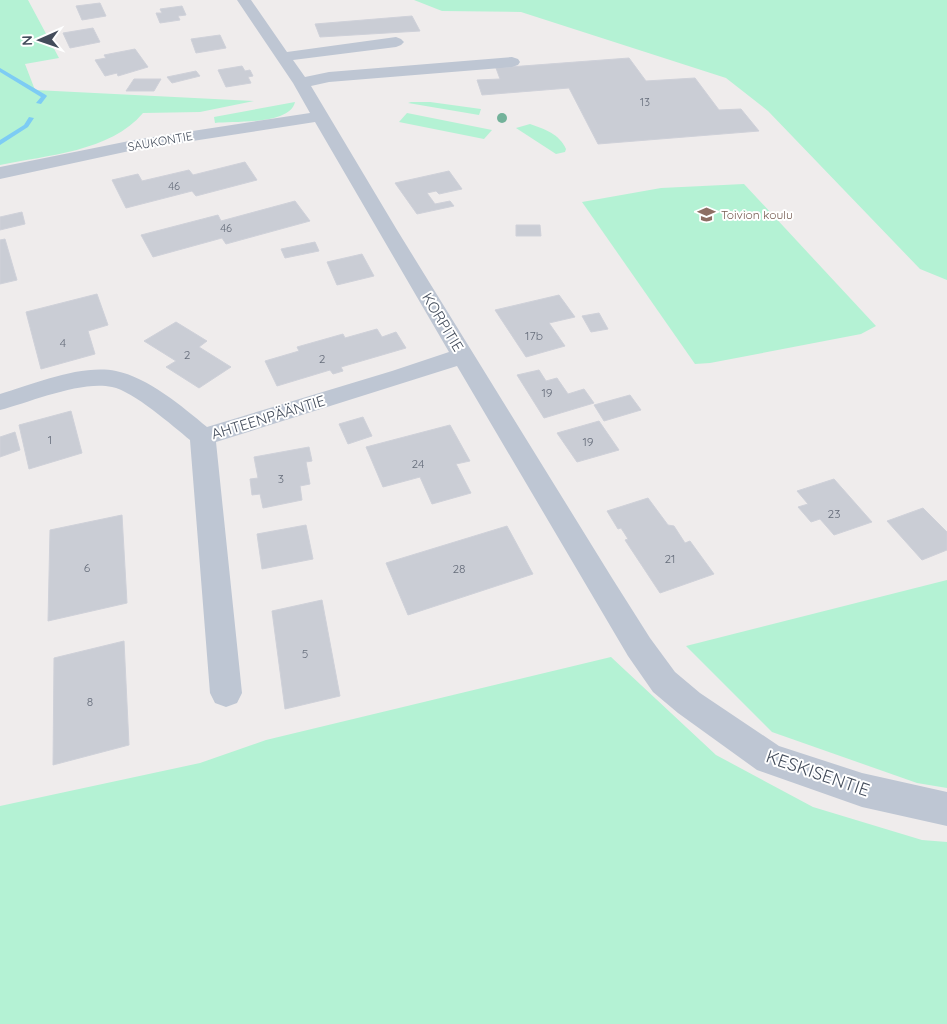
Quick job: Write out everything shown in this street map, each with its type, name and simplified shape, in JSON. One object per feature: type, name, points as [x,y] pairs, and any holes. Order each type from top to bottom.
[{"type":"street","name":"KORPITIE","points":[[244,0],[301,83],[639,647]]},
{"type":"street","points":[[283,57],[396,42]]},
{"type":"street","points":[[301,83],[330,78],[512,62]]},
{"type":"street","name":"SAUKONTIE","points":[[0,173],[134,145],[320,116]]},
{"type":"street","name":"AHTEENPÄÄNTIE","points":[[226,693],[203,436],[400,377],[464,355]]},
{"type":"street","points":[[0,402],[93,378],[106,377],[118,379],[173,412],[203,436]]},
{"type":"street","name":"KESKISENTIE","points":[[639,647],[664,682],[689,703],[769,760],[862,790],[947,810]]},
{"type":"green space","points":[[0,0],[28,0],[59,58],[25,64],[35,90],[254,101],[200,112],[143,113],[129,126],[96,144],[77,150],[0,165]]},
{"type":"green space","points":[[414,0],[947,0],[947,280],[920,269],[768,111],[726,78],[521,12],[442,11]]},
{"type":"green space","points":[[295,102],[291,109],[283,115],[272,118],[247,122],[215,123],[214,117]]},
{"type":"green space","points":[[430,102],[481,109],[479,115],[408,103]]},
{"type":"green space","points":[[407,113],[492,130],[484,139],[399,122]]},
{"type":"green space","points":[[530,124],[546,130],[560,139],[566,149],[565,152],[556,154],[516,128]]},
{"type":"green space","points":[[744,184],[876,326],[861,334],[710,363],[695,364],[582,202],[661,188]]},
{"type":"green space","points":[[947,580],[947,788],[917,783],[772,732],[686,646]]},
{"type":"green space","points":[[611,657],[716,755],[813,807],[922,840],[947,842],[947,1024],[0,1024],[0,806],[200,763],[266,740]]},
{"type":"building","points":[[100,3],[106,16],[82,20],[76,6]]},
{"type":"building","points":[[182,6],[186,15],[178,16],[180,20],[160,23],[156,13],[162,13],[160,9]]},
{"type":"building","points":[[412,16],[420,31],[320,37],[315,24]]},
{"type":"building","points":[[93,28],[100,42],[70,48],[63,33]]},
{"type":"building","points":[[220,35],[226,48],[196,53],[191,39]]},
{"type":"building","points":[[135,49],[148,67],[118,76],[117,73],[105,76],[95,60],[106,58],[104,55]]},
{"type":"building","points":[[629,58],[646,81],[695,78],[719,110],[741,109],[759,131],[598,144],[569,88],[482,95],[477,80],[500,79],[496,68]]},
{"type":"building","points":[[242,66],[245,71],[250,70],[253,76],[248,77],[251,83],[226,87],[218,70]]},
{"type":"building","points":[[196,71],[200,76],[172,83],[167,77]]},
{"type":"building","points":[[134,79],[161,79],[154,91],[126,91]]},
{"type":"building","points":[[245,162],[257,180],[196,196],[192,191],[126,208],[112,180],[138,174],[142,181],[189,170],[193,175]]},
{"type":"building","points":[[449,171],[462,189],[439,194],[436,191],[427,193],[435,204],[450,201],[454,206],[417,214],[395,183]]},
{"type":"building","points":[[295,201],[310,221],[226,244],[222,238],[153,257],[141,235],[218,215],[221,221]]},
{"type":"building","points":[[22,212],[25,224],[0,230],[0,217]]},
{"type":"building","points":[[516,225],[540,225],[541,236],[516,236]]},
{"type":"building","points":[[5,239],[17,280],[0,284],[0,240]]},
{"type":"building","points":[[315,242],[319,251],[285,258],[281,249]]},
{"type":"building","points":[[362,254],[374,276],[337,285],[327,262]]},
{"type":"building","points":[[97,294],[108,325],[88,331],[95,354],[41,369],[26,312]]},
{"type":"building","points":[[559,295],[575,317],[549,323],[565,346],[526,357],[495,310]]},
{"type":"building","points":[[599,313],[608,329],[591,332],[582,316]]},
{"type":"building","points":[[176,322],[207,341],[199,347],[231,367],[199,388],[166,367],[176,361],[144,341]]},
{"type":"building","points":[[377,329],[382,337],[396,332],[406,348],[341,367],[343,371],[333,374],[330,370],[277,386],[265,361],[299,351],[297,347],[343,334],[345,338]]},
{"type":"building","points":[[539,370],[546,381],[557,378],[568,394],[584,389],[594,403],[544,418],[517,375]]},
{"type":"building","points":[[630,395],[641,410],[604,421],[594,405]]},
{"type":"building","points":[[71,411],[82,453],[29,469],[19,425]]},
{"type":"building","points":[[363,417],[372,436],[348,444],[339,424]]},
{"type":"building","points":[[599,421],[619,450],[577,462],[557,433]]},
{"type":"building","points":[[450,425],[470,461],[456,464],[471,493],[432,504],[420,477],[383,487],[366,447]]},
{"type":"building","points":[[15,432],[20,450],[0,457],[0,437]]},
{"type":"building","points":[[309,447],[312,461],[306,462],[310,484],[300,486],[302,500],[263,508],[260,494],[252,495],[250,479],[258,478],[254,457]]},
{"type":"building","points":[[834,479],[872,522],[834,535],[820,519],[811,522],[798,507],[808,504],[797,491]]},
{"type":"building","points":[[648,498],[668,525],[674,526],[685,543],[690,541],[714,574],[660,593],[625,540],[628,539],[621,528],[618,529],[607,511]]},
{"type":"building","points":[[923,508],[947,532],[947,550],[922,560],[887,521]]},
{"type":"building","points":[[122,515],[127,603],[48,621],[50,530]]},
{"type":"building","points":[[306,525],[313,559],[262,569],[257,534]]},
{"type":"building","points":[[507,526],[533,574],[408,615],[386,563]]},
{"type":"building","points":[[322,600],[340,696],[285,709],[272,611]]},
{"type":"building","points":[[124,641],[129,745],[53,765],[54,658]]},
{"type":"waterway","points":[[0,70],[44,96],[39,103]]},
{"type":"waterway","points":[[0,143],[26,126],[31,118]]},
{"type":"place","name":"Toivion koulu","points":[[707,214]]}]
